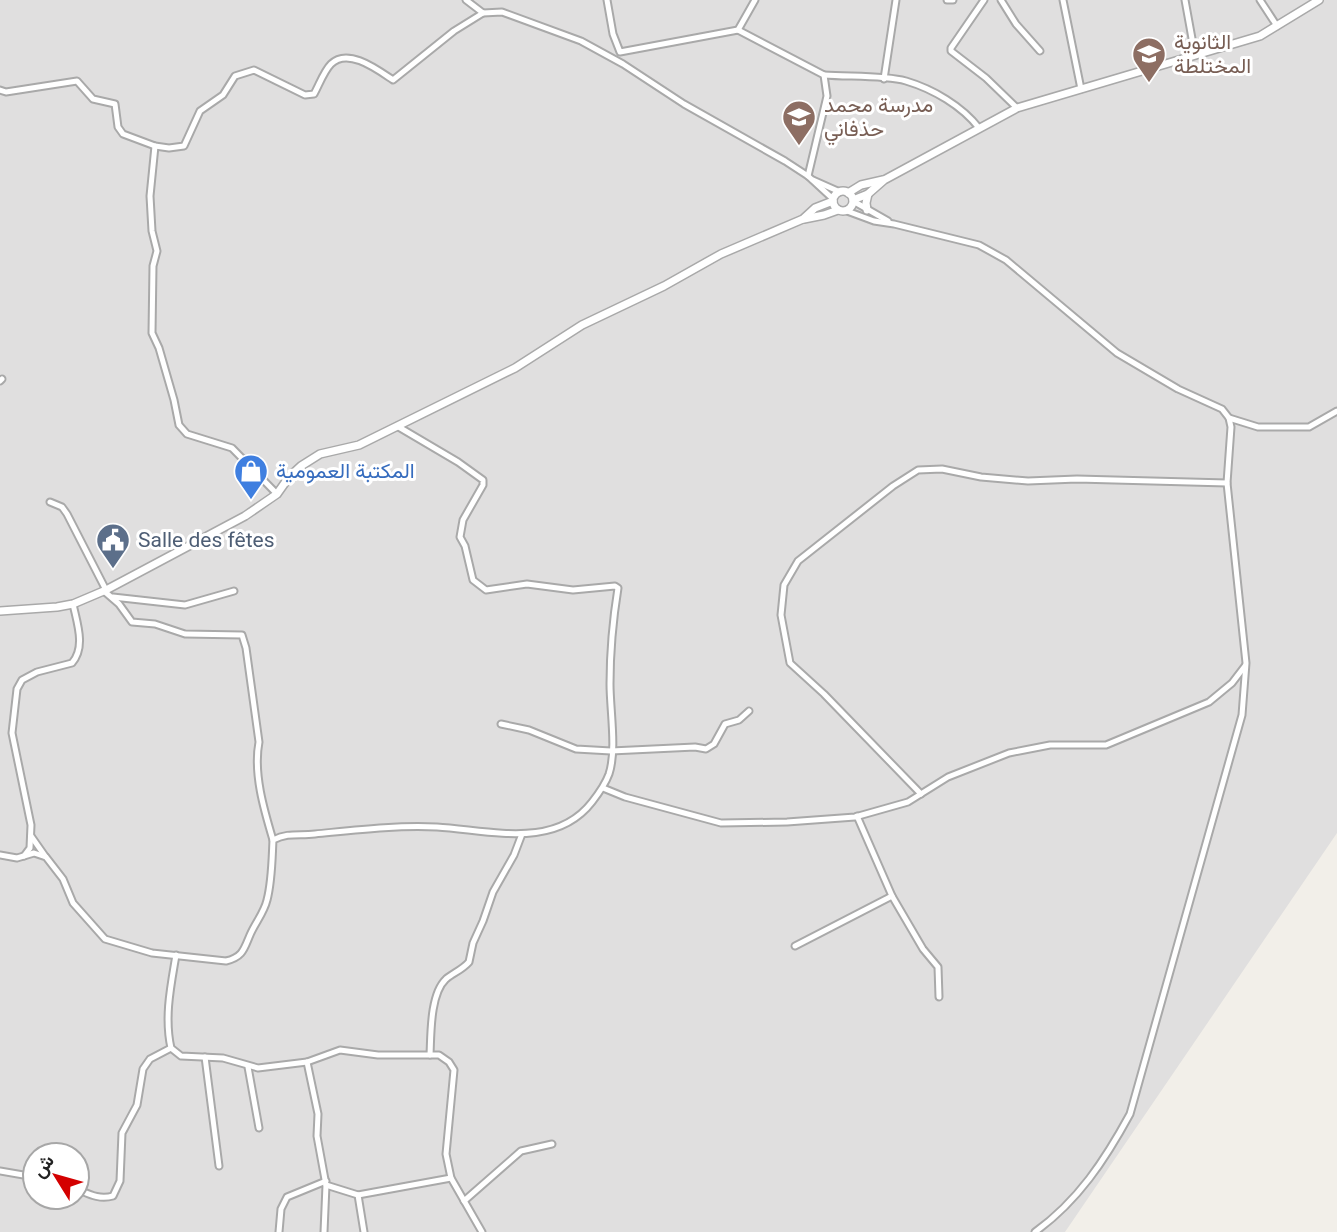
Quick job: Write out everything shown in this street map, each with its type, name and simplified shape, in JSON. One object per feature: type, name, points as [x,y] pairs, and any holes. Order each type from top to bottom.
[{"type":"street","points":[[466,0],[483,13]]},
{"type":"street","points":[[607,0],[613,34],[623,64]]},
{"type":"street","points":[[738,30],[755,0]]},
{"type":"street","points":[[884,79],[896,0]]},
{"type":"street","points":[[947,0],[953,0]]},
{"type":"street","points":[[984,0],[950,51],[986,78],[1017,108]]},
{"type":"street","points":[[1001,0],[1016,24],[1040,51]]},
{"type":"street","points":[[1063,0],[1081,89]]},
{"type":"street","points":[[1185,0],[1195,55]]},
{"type":"street","points":[[1260,0],[1277,26]]},
{"type":"street","points":[[847,211],[853,201],[868,194],[884,180],[1017,108],[1260,36],[1319,0]]},
{"type":"street","points":[[0,90],[6,92],[77,81],[93,99],[115,104],[120,131],[155,146],[184,146],[200,111],[223,95],[236,76],[246,71],[254,70],[305,95],[314,94],[332,63],[344,58],[367,63],[393,79],[454,31],[483,13],[502,12],[581,41],[811,178],[844,192],[867,210],[894,223]]},
{"type":"street","points":[[620,52],[738,30],[824,75],[905,81],[950,101],[979,128]]},
{"type":"street","points":[[811,178],[827,96],[824,75]]},
{"type":"street","points":[[155,146],[150,196],[152,231],[157,251],[153,266],[152,333],[159,348],[179,425],[187,433],[232,448],[277,494]]},
{"type":"street","points":[[811,178],[838,210]]},
{"type":"street","points":[[0,611],[57,607],[107,593],[245,516],[277,494],[293,473],[320,454],[359,445],[515,368],[582,325],[664,286],[721,254],[803,219],[829,199],[861,185],[884,180]]},
{"type":"street","points":[[867,210],[868,194]]},
{"type":"street","points":[[803,219],[838,210],[847,211],[874,221],[894,223],[993,251],[1117,353],[1178,389],[1222,409],[1229,418],[1231,427],[1227,483],[1246,663],[1242,715],[1233,753],[1129,1114],[1115,1142],[1082,1189],[1058,1215],[1035,1232]]},
{"type":"street","points":[[1229,418],[1258,427],[1309,428],[1337,411]]},
{"type":"street","points":[[273,840],[285,834],[309,835],[385,826],[522,834],[547,830],[568,824],[584,813],[603,788],[610,772],[613,615],[618,588],[615,586],[573,590],[527,584],[486,590],[478,586],[473,580],[465,546],[460,537],[463,520],[483,485],[483,480],[397,426]]},
{"type":"street","points":[[920,794],[824,694],[790,663],[781,615],[784,585],[798,561],[893,486],[918,470],[942,469],[981,477],[1028,481],[1077,479],[1227,483]]},
{"type":"street","points":[[31,836],[63,880],[73,904],[105,939],[152,953],[226,961],[236,958],[245,951],[268,899],[273,840],[262,790],[257,754],[259,742],[242,635],[185,634],[155,624],[132,622],[107,593],[67,514],[62,507],[50,502]]},
{"type":"street","points":[[107,593],[184,605],[234,591]]},
{"type":"street","points":[[24,856],[30,848],[31,836],[27,802],[12,733],[17,689],[22,680],[29,676],[72,663],[77,657],[80,643],[73,604]]},
{"type":"street","points":[[603,788],[625,797],[720,823],[787,822],[857,816],[908,802],[948,777],[1020,750],[1069,744],[1084,747],[1106,745],[1209,702],[1232,683],[1246,663]]},
{"type":"street","points":[[1232,683],[1240,683],[1245,690]]},
{"type":"street","points":[[501,724],[529,730],[576,750],[706,749],[714,744],[725,724],[739,720],[749,711]]},
{"type":"street","points":[[857,816],[892,896],[923,948],[938,967],[939,997]]},
{"type":"street","points":[[430,1055],[432,1016],[442,985],[469,962],[473,943],[493,892],[514,855],[522,834]]},
{"type":"street","points":[[0,855],[17,858],[34,853],[46,857]]},
{"type":"street","points":[[795,946],[892,896]]},
{"type":"street","points":[[176,955],[168,1006],[171,1048],[181,1056],[223,1058],[258,1068],[307,1062],[340,1050],[378,1055],[439,1055],[449,1062],[454,1070],[446,1154],[451,1178],[482,1232]]},
{"type":"street","points":[[91,1196],[105,1199],[113,1196],[120,1181],[122,1133],[137,1105],[143,1069],[150,1059],[171,1048]]},
{"type":"street","points":[[205,1058],[219,1166]]},
{"type":"street","points":[[307,1062],[318,1114],[317,1136],[326,1183],[324,1232]]},
{"type":"street","points":[[248,1067],[259,1128]]},
{"type":"street","points":[[464,1202],[522,1152],[552,1144]]},
{"type":"street","points":[[0,1171],[21,1175]]},
{"type":"street","points":[[279,1232],[281,1209],[286,1197],[326,1183],[358,1195],[451,1178]]},
{"type":"street","points":[[358,1195],[364,1232]]},
{"type":"shaded area","points":[[0,0],[1337,0],[1337,833],[1065,1232],[0,1232]]},
{"type":"place","name":"الثانوية المختلطة","points":[[1149,84]]},
{"type":"place","name":"مدرسة محمد حذفاني","points":[[799,147]]},
{"type":"place","name":"المكتبة العمومية","points":[[251,501]]},
{"type":"place","name":"Salle des fêtes","points":[[113,570]]}]
